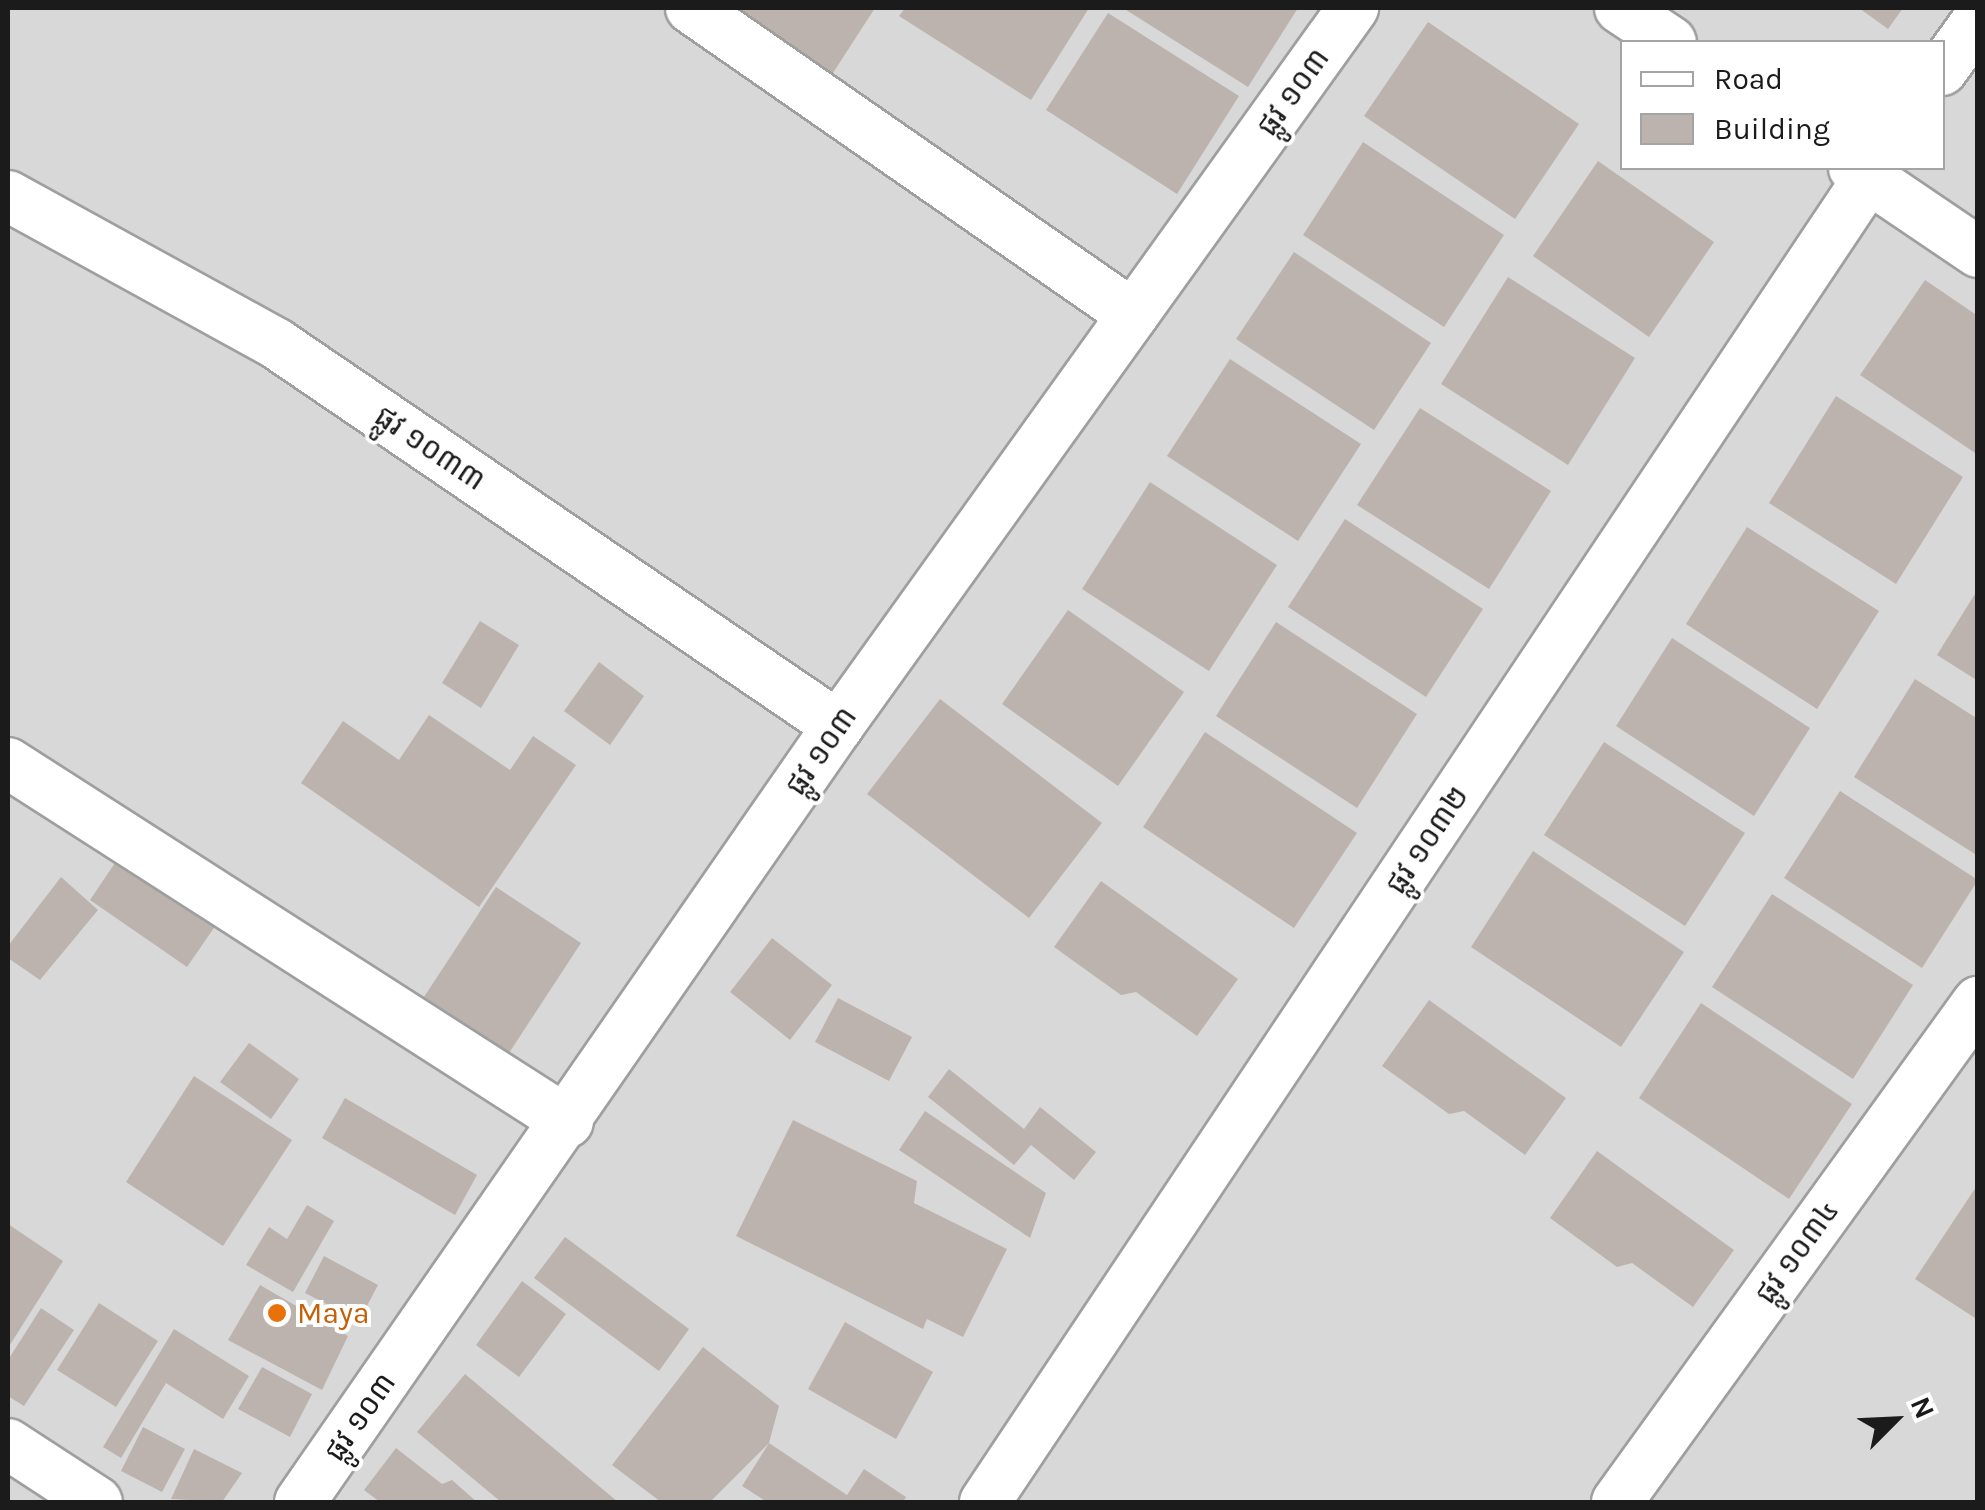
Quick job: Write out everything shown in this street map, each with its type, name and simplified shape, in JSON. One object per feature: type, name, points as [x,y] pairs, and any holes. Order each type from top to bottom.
[{"type":"street","points":[[691,8],[1133,315]]},
{"type":"street","name":"ផ្លូវ ១០៣","points":[[300,1502],[568,1122],[838,726],[1354,8]]},
{"type":"street","points":[[1620,8],[1668,40]]},
{"type":"street","points":[[1945,66],[1978,20]]},
{"type":"street","points":[[1866,171],[1978,252]]},
{"type":"street","name":"ផ្លូវ ១០៣២","points":[[985,1502],[1866,171]]},
{"type":"street","name":"ផ្លូវ ១០៣៣","points":[[8,196],[277,344],[838,726]]},
{"type":"street","points":[[8,763],[568,1122]]},
{"type":"street","name":"ផ្លូវ ១០៣៤","points":[[1617,1502],[1978,1002]]},
{"type":"street","points":[[8,1444],[96,1502]]},
{"type":"shaded area","points":[[8,8],[1977,8],[1977,1502],[8,1502]]},
{"type":"building","points":[[727,8],[875,8],[831,76]]},
{"type":"building","points":[[905,8],[1089,8],[1031,100],[899,16]]},
{"type":"building","points":[[1123,8],[1298,8],[1248,87]]},
{"type":"building","points":[[1859,8],[1903,8],[1888,29]]},
{"type":"building","points":[[1108,13],[1239,96],[1177,194],[1046,110]]},
{"type":"building","points":[[1428,22],[1579,124],[1515,219],[1364,116]]},
{"type":"building","points":[[1363,142],[1504,235],[1444,327],[1303,235]]},
{"type":"building","points":[[1598,161],[1714,242],[1649,337],[1533,256]]},
{"type":"building","points":[[1294,252],[1431,343],[1374,430],[1236,339]]},
{"type":"building","points":[[1508,277],[1635,358],[1568,465],[1441,384]]},
{"type":"building","points":[[1925,280],[1978,316],[1978,455],[1860,375]]},
{"type":"building","points":[[1230,359],[1361,444],[1298,541],[1167,456]]},
{"type":"building","points":[[1836,396],[1963,477],[1896,584],[1769,503]]},
{"type":"building","points":[[1420,408],[1551,491],[1489,589],[1357,505]]},
{"type":"building","points":[[1150,482],[1277,565],[1209,671],[1082,589]]},
{"type":"building","points":[[1345,519],[1483,609],[1426,697],[1288,607]]},
{"type":"building","points":[[1747,527],[1879,611],[1817,709],[1686,624]]},
{"type":"building","points":[[1978,589],[1978,681],[1937,655]]},
{"type":"building","points":[[1068,610],[1184,692],[1118,786],[1002,704]]},
{"type":"building","points":[[480,621],[519,645],[481,708],[442,683]]},
{"type":"building","points":[[1276,622],[1417,714],[1357,808],[1216,716]]},
{"type":"building","points":[[1672,638],[1810,728],[1754,816],[1616,726]]},
{"type":"building","points":[[599,662],[644,696],[610,745],[564,711]]},
{"type":"building","points":[[1915,679],[1978,719],[1978,856],[1854,777]]},
{"type":"building","points":[[940,699],[1102,823],[1029,918],[867,794]]},
{"type":"building","points":[[429,715],[510,770],[533,736],[576,765],[479,907],[301,783],[343,721],[399,760]]},
{"type":"building","points":[[1205,732],[1357,833],[1294,928],[1143,827]]},
{"type":"building","points":[[1604,742],[1745,833],[1685,926],[1544,835]]},
{"type":"building","points":[[1840,791],[1978,880],[1922,968],[1784,878]]},
{"type":"building","points":[[1533,851],[1684,952],[1621,1047],[1471,947]]},
{"type":"building","points":[[119,857],[216,925],[187,967],[90,900]]},
{"type":"building","points":[[61,877],[98,910],[40,980],[8,958],[8,946]]},
{"type":"building","points":[[1101,881],[1238,979],[1197,1036],[1136,992],[1121,995],[1054,947]]},
{"type":"building","points":[[496,887],[581,943],[509,1053],[424,997]]},
{"type":"building","points":[[1772,894],[1913,985],[1853,1079],[1712,987]]},
{"type":"building","points":[[772,938],[832,985],[790,1040],[730,992]]},
{"type":"building","points":[[838,998],[912,1037],[889,1081],[815,1042]]},
{"type":"building","points":[[1429,1000],[1566,1098],[1525,1155],[1464,1111],[1449,1114],[1382,1066]]},
{"type":"building","points":[[1701,1003],[1852,1104],[1789,1199],[1639,1098]]},
{"type":"building","points":[[249,1043],[299,1079],[271,1119],[220,1082]]},
{"type":"building","points":[[949,1069],[1024,1129],[1040,1107],[1096,1152],[1074,1180],[1031,1145],[1014,1165],[928,1097]]},
{"type":"building","points":[[194,1076],[292,1140],[223,1246],[126,1182]]},
{"type":"building","points":[[345,1098],[477,1175],[455,1215],[322,1138]]},
{"type":"building","points":[[925,1111],[1046,1193],[1030,1238],[899,1150]]},
{"type":"building","points":[[793,1120],[917,1181],[914,1203],[1007,1249],[963,1337],[927,1319],[923,1329],[736,1236]]},
{"type":"building","points":[[1597,1151],[1734,1250],[1693,1307],[1632,1263],[1617,1267],[1550,1218]]},
{"type":"building","points":[[1978,1184],[1978,1320],[1915,1279]]},
{"type":"building","points":[[307,1205],[334,1221],[293,1292],[246,1265],[269,1227],[287,1239]]},
{"type":"building","points":[[8,1224],[63,1261],[8,1348]]},
{"type":"building","points":[[565,1237],[689,1329],[659,1371],[534,1278]]},
{"type":"building","points":[[324,1256],[378,1285],[359,1321],[305,1293]]},
{"type":"building","points":[[522,1281],[566,1314],[519,1377],[476,1345]]},
{"type":"building","points":[[260,1285],[348,1336],[322,1390],[228,1340]]},
{"type":"building","points":[[99,1303],[158,1341],[116,1407],[57,1370]]},
{"type":"building","points":[[41,1308],[74,1330],[24,1406],[8,1396],[8,1360]]},
{"type":"building","points":[[845,1322],[933,1372],[896,1439],[808,1389]]},
{"type":"building","points":[[174,1329],[249,1376],[223,1419],[166,1383],[121,1458],[103,1447]]},
{"type":"building","points":[[703,1347],[779,1406],[769,1443],[710,1502],[661,1502],[612,1465]]},
{"type":"building","points":[[262,1367],[312,1394],[290,1437],[238,1409]]},
{"type":"building","points":[[465,1374],[618,1502],[501,1502],[417,1432]]},
{"type":"building","points":[[143,1427],[185,1449],[162,1492],[121,1471]]},
{"type":"building","points":[[769,1443],[847,1495],[864,1469],[906,1497],[903,1502],[767,1502],[742,1486]]},
{"type":"building","points":[[396,1448],[442,1484],[452,1480],[477,1502],[380,1502],[364,1490]]},
{"type":"building","points":[[194,1449],[242,1473],[222,1502],[171,1499]]},
{"type":"place","name":"Maya","points":[[277,1313]]}]
